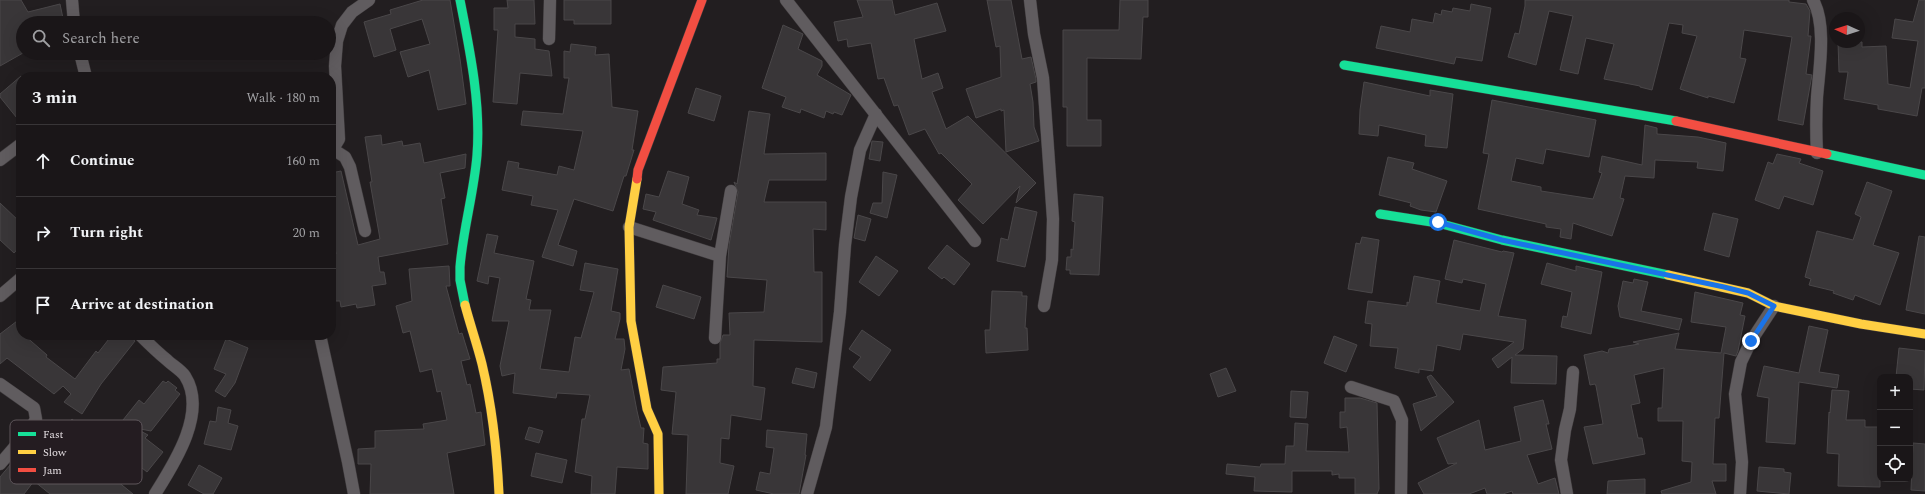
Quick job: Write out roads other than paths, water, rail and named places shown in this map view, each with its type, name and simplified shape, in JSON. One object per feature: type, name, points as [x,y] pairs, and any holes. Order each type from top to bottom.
[{"type":"street","points":[[72,0],[73,16]]},
{"type":"street","points":[[336,54],[337,41],[342,25],[352,12],[369,0]]},
{"type":"street","points":[[460,0],[470,52],[476,110],[477,152],[472,198],[461,256],[460,280],[482,365],[491,408],[497,448],[499,494]]},
{"type":"street","points":[[549,38],[550,0]]},
{"type":"street","points":[[658,494],[658,434],[647,409],[631,321],[629,227],[638,170],[702,0]]},
{"type":"street","points":[[786,0],[975,241]]},
{"type":"street","points":[[1030,0],[1034,34],[1043,78],[1053,220],[1052,260],[1044,306]]},
{"type":"street","points":[[1813,0],[1817,7],[1820,27],[1816,128],[1817,153]]},
{"type":"street","points":[[82,60],[85,72]]},
{"type":"street","points":[[335,60],[335,72]]},
{"type":"street","points":[[1344,65],[1653,116],[1817,153],[1925,175]]},
{"type":"street","points":[[336,78],[340,127],[339,139],[336,144]]},
{"type":"street","points":[[807,494],[826,427],[840,312],[851,197],[860,150],[876,114]]},
{"type":"street","points":[[0,160],[16,148]]},
{"type":"street","points":[[336,153],[345,157],[350,167],[365,230]]},
{"type":"street","points":[[715,338],[720,256],[731,191]]},
{"type":"street","points":[[1380,214],[1438,222],[1502,240],[1724,287],[1748,293],[1774,306],[1861,324],[1925,334]]},
{"type":"street","points":[[629,227],[720,256]]},
{"type":"street","points":[[0,296],[16,282]]},
{"type":"street","points":[[1740,494],[1742,462],[1735,394],[1741,362],[1751,341],[1774,306]]},
{"type":"street","points":[[145,340],[152,348],[185,375],[191,391],[192,405],[189,426],[176,460],[155,494]]},
{"type":"street","points":[[321,340],[354,494]]},
{"type":"street","points":[[1567,494],[1561,460],[1565,430],[1570,409],[1573,372]]},
{"type":"street","points":[[0,384],[34,408],[35,420]]},
{"type":"street","points":[[1351,387],[1394,401],[1402,420],[1401,494]]},
{"type":"street","points":[[0,464],[10,452]]}]
